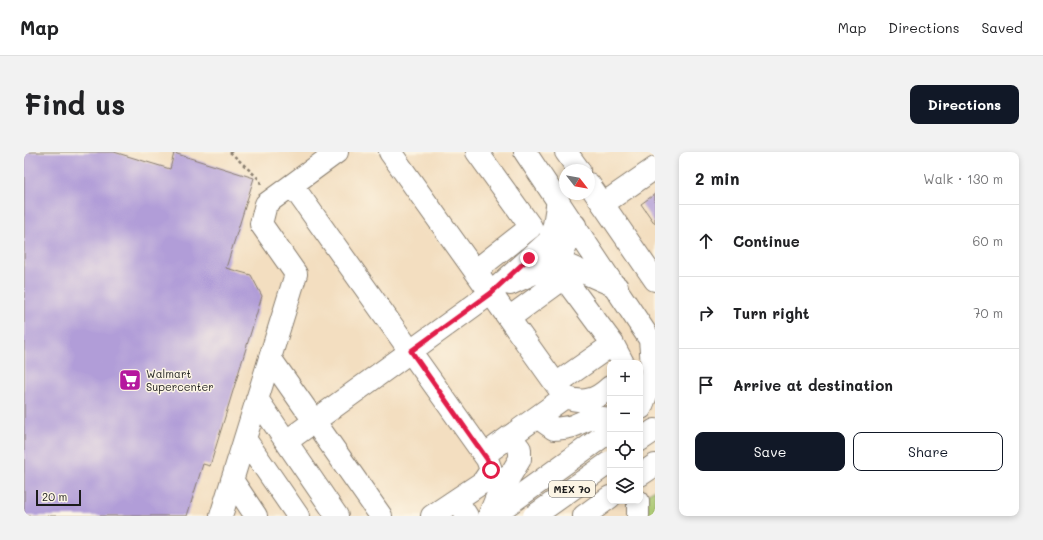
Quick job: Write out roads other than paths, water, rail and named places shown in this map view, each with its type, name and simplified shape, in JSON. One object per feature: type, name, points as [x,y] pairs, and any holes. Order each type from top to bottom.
[{"type":"main road","points":[[221,516],[296,274],[261,224],[266,204],[337,152]]},
{"type":"main road","points":[[390,152],[560,390],[575,401],[588,401],[601,396],[607,390]]},
{"type":"main road","points":[[475,271],[531,227],[477,152]]},
{"type":"main road","points":[[525,152],[617,287],[652,343],[651,384],[645,405]]},
{"type":"main road","points":[[566,152],[575,164]]},
{"type":"main road","points":[[595,198],[655,168]]},
{"type":"main road","points":[[292,185],[484,455],[491,470],[462,508],[432,516]]},
{"type":"main road","points":[[286,441],[491,293],[549,241],[554,225],[558,200]]},
{"type":"main road","points":[[558,265],[584,204],[592,200]]},
{"type":"main road","points":[[595,200],[655,280]]},
{"type":"main road","points":[[491,293],[552,265],[570,266],[617,287]]},
{"type":"main road","points":[[509,318],[564,278],[613,344],[621,360]]},
{"type":"main road","points":[[484,455],[536,418],[560,390],[613,344]]},
{"type":"main road","points":[[270,358],[381,516]]},
{"type":"main road","points":[[257,399],[286,441],[327,512]]},
{"type":"main road","points":[[536,418],[554,429],[572,426],[586,419],[602,416],[607,418]]},
{"type":"main road","points":[[643,438],[655,430]]},
{"type":"main road","points":[[492,516],[609,432]]},
{"type":"main road","points":[[489,516],[496,499],[520,459],[520,449],[510,436]]},
{"type":"main road","points":[[245,440],[298,516]]},
{"type":"main road","points":[[515,498],[596,460],[607,462]]},
{"type":"main road","name":"MEX 70","points":[[534,516],[607,464]]},
{"type":"main road","points":[[643,474],[655,464]]},
{"type":"main road","points":[[232,480],[256,516]]},
{"type":"main road","name":"MEX 70","points":[[584,516],[607,499]]},
{"type":"main road","points":[[638,504],[638,516]]},
{"type":"place","name":"Walmart Supercenter","points":[[130,380]]}]
